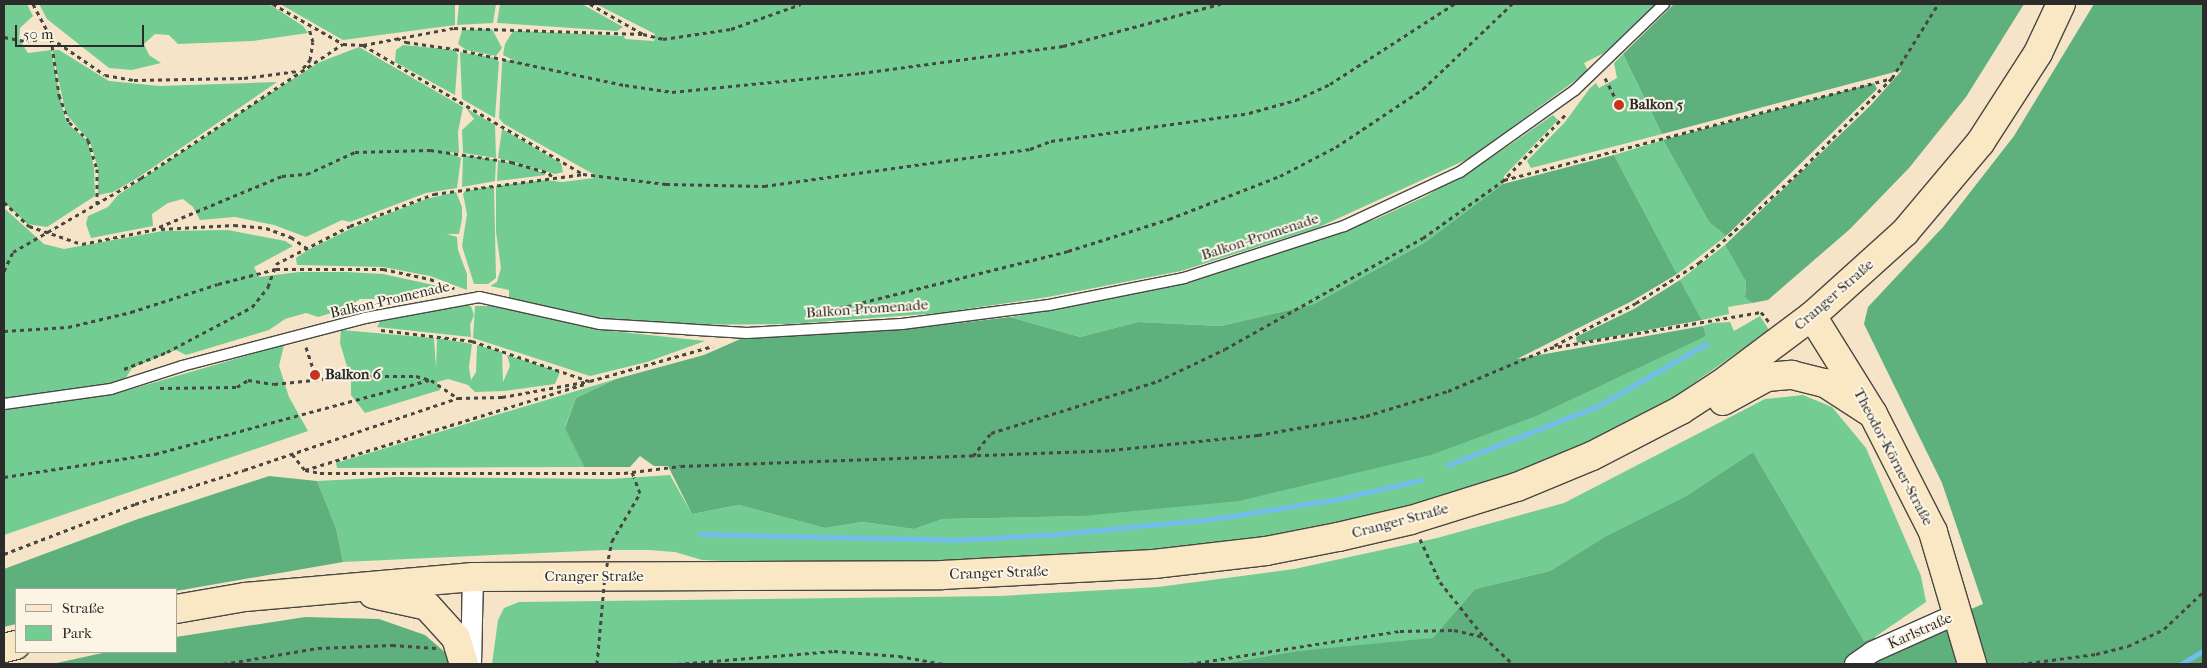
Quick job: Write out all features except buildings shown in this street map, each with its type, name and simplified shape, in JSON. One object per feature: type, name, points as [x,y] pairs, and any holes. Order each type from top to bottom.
[{"type":"main road","name":"Cranger Straße","points":[[178,610],[246,596],[473,577],[942,575],[1043,572],[1154,564],[1266,551],[1411,520],[1517,487],[1592,456],[1681,410],[1783,339],[1812,316],[1905,232],[1980,143],[2038,53],[2062,4]]},
{"type":"main road","name":"Theodor-Körner-Straße","points":[[1812,316],[1873,414],[1933,532],[1959,613],[1972,664]]},
{"type":"main road","name":"Cranger Straße","points":[[1517,487],[1556,485],[1637,448],[1766,377],[1812,378],[1825,383],[1873,414]]},
{"type":"main road","name":"Cranger Straße","points":[[335,588],[427,606],[456,638],[465,659]]},
{"type":"street","points":[[465,659],[473,577]]},
{"type":"street","name":"Karlstraße","points":[[1855,664],[1872,652],[1959,613]]},
{"type":"lane","name":"Balkon-Promenade","points":[[4,404],[111,389],[182,366],[365,318],[478,297],[600,324],[747,333],[902,324],[1049,305],[1184,278],[1344,226],[1460,172],[1575,90],[1664,4]]},
{"type":"path","points":[[33,4],[51,38],[59,95],[69,122],[88,140],[97,169],[97,204]]},
{"type":"path","points":[[273,4],[309,27],[342,44],[363,45],[454,28],[494,27],[643,34]]},
{"type":"path","points":[[590,4],[643,34],[663,40],[731,29],[802,4]]},
{"type":"path","points":[[397,38],[406,42],[454,49],[672,92],[861,73],[1063,46],[1220,4]]},
{"type":"path","points":[[111,389],[114,373],[166,352],[252,307],[268,287],[276,269],[276,264],[350,226],[434,194],[584,174],[666,184],[764,186],[1030,149],[1051,141],[1249,113],[1296,100],[1330,84],[1454,4]]},
{"type":"path","points":[[796,329],[813,312],[1068,251],[1169,220],[1280,176],[1336,147],[1424,89],[1512,4]]},
{"type":"path","points":[[292,454],[305,470],[320,473],[632,472],[681,466],[1111,450],[1258,435],[1366,416],[1448,391],[1550,348],[1636,303],[1700,262],[1797,174],[1892,78],[1938,4]]},
{"type":"path","points":[[4,37],[25,41],[51,38],[105,75],[134,80],[244,78],[301,71],[310,60],[313,42],[309,27]]},
{"type":"path","points":[[4,271],[13,252],[43,233],[97,204],[342,44]]},
{"type":"path","points":[[363,45],[584,174]]},
{"type":"path","points":[[1604,76],[1618,105]]},
{"type":"path","points":[[1504,180],[1892,78]]},
{"type":"path","points":[[973,456],[991,433],[1130,390],[1225,349],[1423,238],[1504,180],[1560,123],[1576,98],[1575,90]]},
{"type":"path","points":[[152,230],[282,176],[307,174],[355,152],[430,150],[511,162],[549,173],[552,177]]},
{"type":"path","points":[[4,202],[29,226],[43,233],[82,244],[177,226],[266,228],[291,237],[308,248]]},
{"type":"path","points":[[4,331],[68,327],[131,312],[218,284],[276,269],[383,269],[430,279],[478,297]]},
{"type":"path","points":[[1550,348],[1761,312],[1783,339]]},
{"type":"path","points":[[379,330],[472,341],[590,381]]},
{"type":"path","points":[[4,554],[135,504],[458,398],[502,397],[590,381],[696,352],[747,333]]},
{"type":"path","points":[[303,340],[316,375]]},
{"type":"path","points":[[158,388],[237,387],[248,380],[274,384],[353,376],[416,376],[431,380],[458,398]]},
{"type":"path","points":[[4,477],[154,454],[431,380]]},
{"type":"path","points":[[305,470],[580,387],[590,381]]},
{"type":"path","points":[[597,664],[605,574],[612,541],[640,493],[632,472]]},
{"type":"path","points":[[1411,520],[1440,582],[1484,637],[1513,664]]},
{"type":"path","points":[[2020,664],[2096,654],[2128,646],[2164,629],[2203,592]]},
{"type":"path","points":[[1189,664],[1400,631],[1454,630],[1484,637]]},
{"type":"path","points":[[223,664],[318,648],[392,645],[465,659]]},
{"type":"path","points":[[677,664],[834,651],[899,656],[943,664]]},
{"type":"green space","points":[[4,4],[27,4],[33,16],[20,28],[19,39],[28,53],[51,50],[64,115],[69,125],[88,141],[94,168],[95,196],[47,227],[27,224],[4,202]]},
{"type":"green space","points":[[39,4],[269,4],[303,26],[308,33],[253,41],[178,44],[169,35],[155,34],[144,44],[149,55],[161,63],[132,70],[109,68],[47,19]]},
{"type":"green space","points":[[280,4],[455,4],[455,25],[343,40]]},
{"type":"green space","points":[[459,4],[496,4],[493,23],[457,25]]},
{"type":"green space","points":[[500,4],[582,4],[623,27],[617,31],[497,23]]},
{"type":"green space","points":[[596,4],[1656,4],[1604,53],[1584,63],[1588,71],[1470,158],[1317,228],[1181,271],[1048,297],[940,313],[791,324],[647,325],[602,319],[509,298],[509,290],[490,286],[497,282],[501,268],[496,232],[496,186],[545,180],[562,182],[594,178],[595,175],[504,124],[499,118],[503,60],[515,61],[503,55],[505,44],[513,31],[624,36],[625,39],[654,41],[655,34]]},
{"type":"green space","points":[[1674,4],[2024,4],[1966,97],[1909,168],[1850,229],[1768,300],[1752,303],[1745,297],[1746,282],[1725,245],[1870,106],[1902,70],[1662,134],[1623,54]]},
{"type":"green space","points":[[2094,4],[2203,4],[2203,664],[1221,664],[1297,651],[1433,638],[1475,589],[1550,571],[1606,536],[1686,496],[1753,452],[1864,641],[1875,637],[1881,647],[1983,604],[1942,483],[1864,324],[1868,307],[1943,227],[2014,136]]},
{"type":"green space","points":[[492,29],[502,48],[496,56],[466,50],[458,44],[462,30]]},
{"type":"green space","points":[[403,45],[455,50],[458,55],[455,95],[395,62],[396,50]]},
{"type":"green space","points":[[359,47],[463,107],[458,132],[459,153],[447,152],[461,158],[457,188],[426,193],[350,222],[342,220],[306,237],[274,225],[235,217],[200,220],[193,207],[183,199],[168,203],[152,214],[153,226],[91,238],[86,224],[88,216],[108,207],[118,195],[267,95],[320,62]]},
{"type":"green space","points":[[52,50],[59,50],[109,81],[160,86],[277,82],[139,177],[113,192],[98,195],[98,168],[90,142],[66,114]]},
{"type":"green space","points":[[460,52],[495,58],[499,62],[495,118],[462,99]]},
{"type":"green space","points":[[1623,54],[1662,134],[1531,168],[1527,161],[1565,122],[1590,88],[1596,83],[1599,88],[1617,78],[1614,63]]},
{"type":"green space","points":[[1874,83],[1877,89],[1726,236],[1709,222],[1663,140]]},
{"type":"green space","points":[[466,108],[495,125],[496,158],[463,153],[462,130],[474,119]]},
{"type":"green space","points":[[1553,115],[1558,120],[1504,176],[1503,184],[1424,243],[1314,304],[1221,326],[1138,322],[1080,337],[1010,317],[1161,289],[1290,249],[1376,219],[1426,196],[1498,153]]},
{"type":"green space","points":[[502,129],[561,163],[563,172],[555,174],[498,158]]},
{"type":"green space","points":[[1663,140],[1709,222],[1726,236],[1677,274],[1614,155]]},
{"type":"green space","points":[[463,155],[496,160],[495,181],[462,187]]},
{"type":"green space","points":[[1614,155],[1677,274],[1632,301],[1517,359],[1703,326],[1706,336],[1536,416],[1431,455],[1239,501],[1082,516],[943,519],[914,529],[862,522],[825,528],[739,505],[692,514],[668,466],[654,466],[640,456],[630,467],[584,467],[565,428],[576,398],[616,379],[704,355],[745,337],[934,326],[1010,317],[1080,337],[1138,322],[1221,326],[1314,304],[1424,243],[1503,184]]},
{"type":"green space","points":[[498,160],[533,168],[546,175],[497,181]]},
{"type":"green space","points":[[494,186],[496,278],[488,284],[474,284],[462,246],[467,214],[463,194],[465,191]]},
{"type":"green space","points":[[456,192],[462,207],[459,234],[447,234],[457,237],[458,250],[467,274],[467,290],[430,276],[383,267],[297,265],[296,258],[352,228],[426,199]]},
{"type":"green space","points":[[4,208],[44,244],[64,249],[163,231],[228,230],[285,241],[293,246],[254,267],[259,277],[299,272],[347,272],[383,274],[438,286],[416,289],[387,299],[360,299],[345,309],[318,317],[306,313],[285,319],[269,330],[186,355],[176,350],[132,368],[125,379],[107,384],[69,393],[4,399]]},
{"type":"green space","points":[[1725,245],[1746,282],[1745,296],[1752,303],[1728,307],[1729,314],[1702,320],[1680,280]]},
{"type":"green space","points":[[1680,280],[1702,320],[1577,343],[1576,337],[1634,309]]},
{"type":"green space","points":[[465,304],[471,306],[474,315],[470,325],[471,337],[377,327],[382,318]]},
{"type":"green space","points":[[475,306],[495,306],[603,330],[705,341],[647,362],[590,376],[473,338]]},
{"type":"green space","points":[[1760,316],[1769,330],[1677,395],[1604,436],[1524,472],[1406,510],[1220,547],[1027,562],[793,564],[702,560],[675,552],[649,550],[605,550],[343,562],[336,528],[317,481],[395,477],[611,479],[670,475],[692,514],[739,505],[825,528],[862,522],[914,529],[943,519],[1082,516],[1706,336],[1703,326],[1712,323],[1730,322],[1734,331]]},
{"type":"green space","points":[[341,330],[434,338],[436,368],[437,338],[472,344],[469,367],[471,380],[476,372],[477,345],[502,352],[503,382],[510,366],[507,355],[560,372],[555,384],[504,391],[475,392],[468,385],[448,379],[437,382],[440,390],[365,413],[351,395],[351,380],[340,343]]},
{"type":"green space","points":[[284,345],[279,366],[289,397],[308,431],[4,535],[4,408],[111,395]]},
{"type":"green space","points":[[616,379],[576,398],[565,427],[584,467],[337,468],[336,463]]},
{"type":"green space","points":[[1803,395],[1832,407],[1866,448],[1921,576],[1926,602],[1875,637],[1864,641],[1753,452],[1686,496],[1606,536],[1550,571],[1475,589],[1434,638],[1408,642],[1297,651],[1221,664],[492,664],[498,620],[504,608],[519,602],[1000,596],[1158,587],[1294,569],[1437,538],[1564,503],[1765,399]]},
{"type":"green space","points":[[269,476],[317,481],[336,528],[343,562],[178,591],[178,588],[15,588],[15,624],[4,627],[4,569],[138,519]]},
{"type":"green space","points":[[305,617],[379,619],[425,635],[455,661],[454,664],[52,664],[102,653],[178,653],[178,637]]},
{"type":"waterway","points":[[1448,465],[1598,406],[1706,344]]},
{"type":"waterway","points":[[700,534],[955,540],[1058,534],[1212,519],[1338,499],[1421,480]]},
{"type":"waterway","points":[[2181,664],[2203,651]]},
{"type":"place","name":"Balkon 5","points":[[1619,105]]},
{"type":"place","name":"Balkon 6","points":[[315,375]]}]
